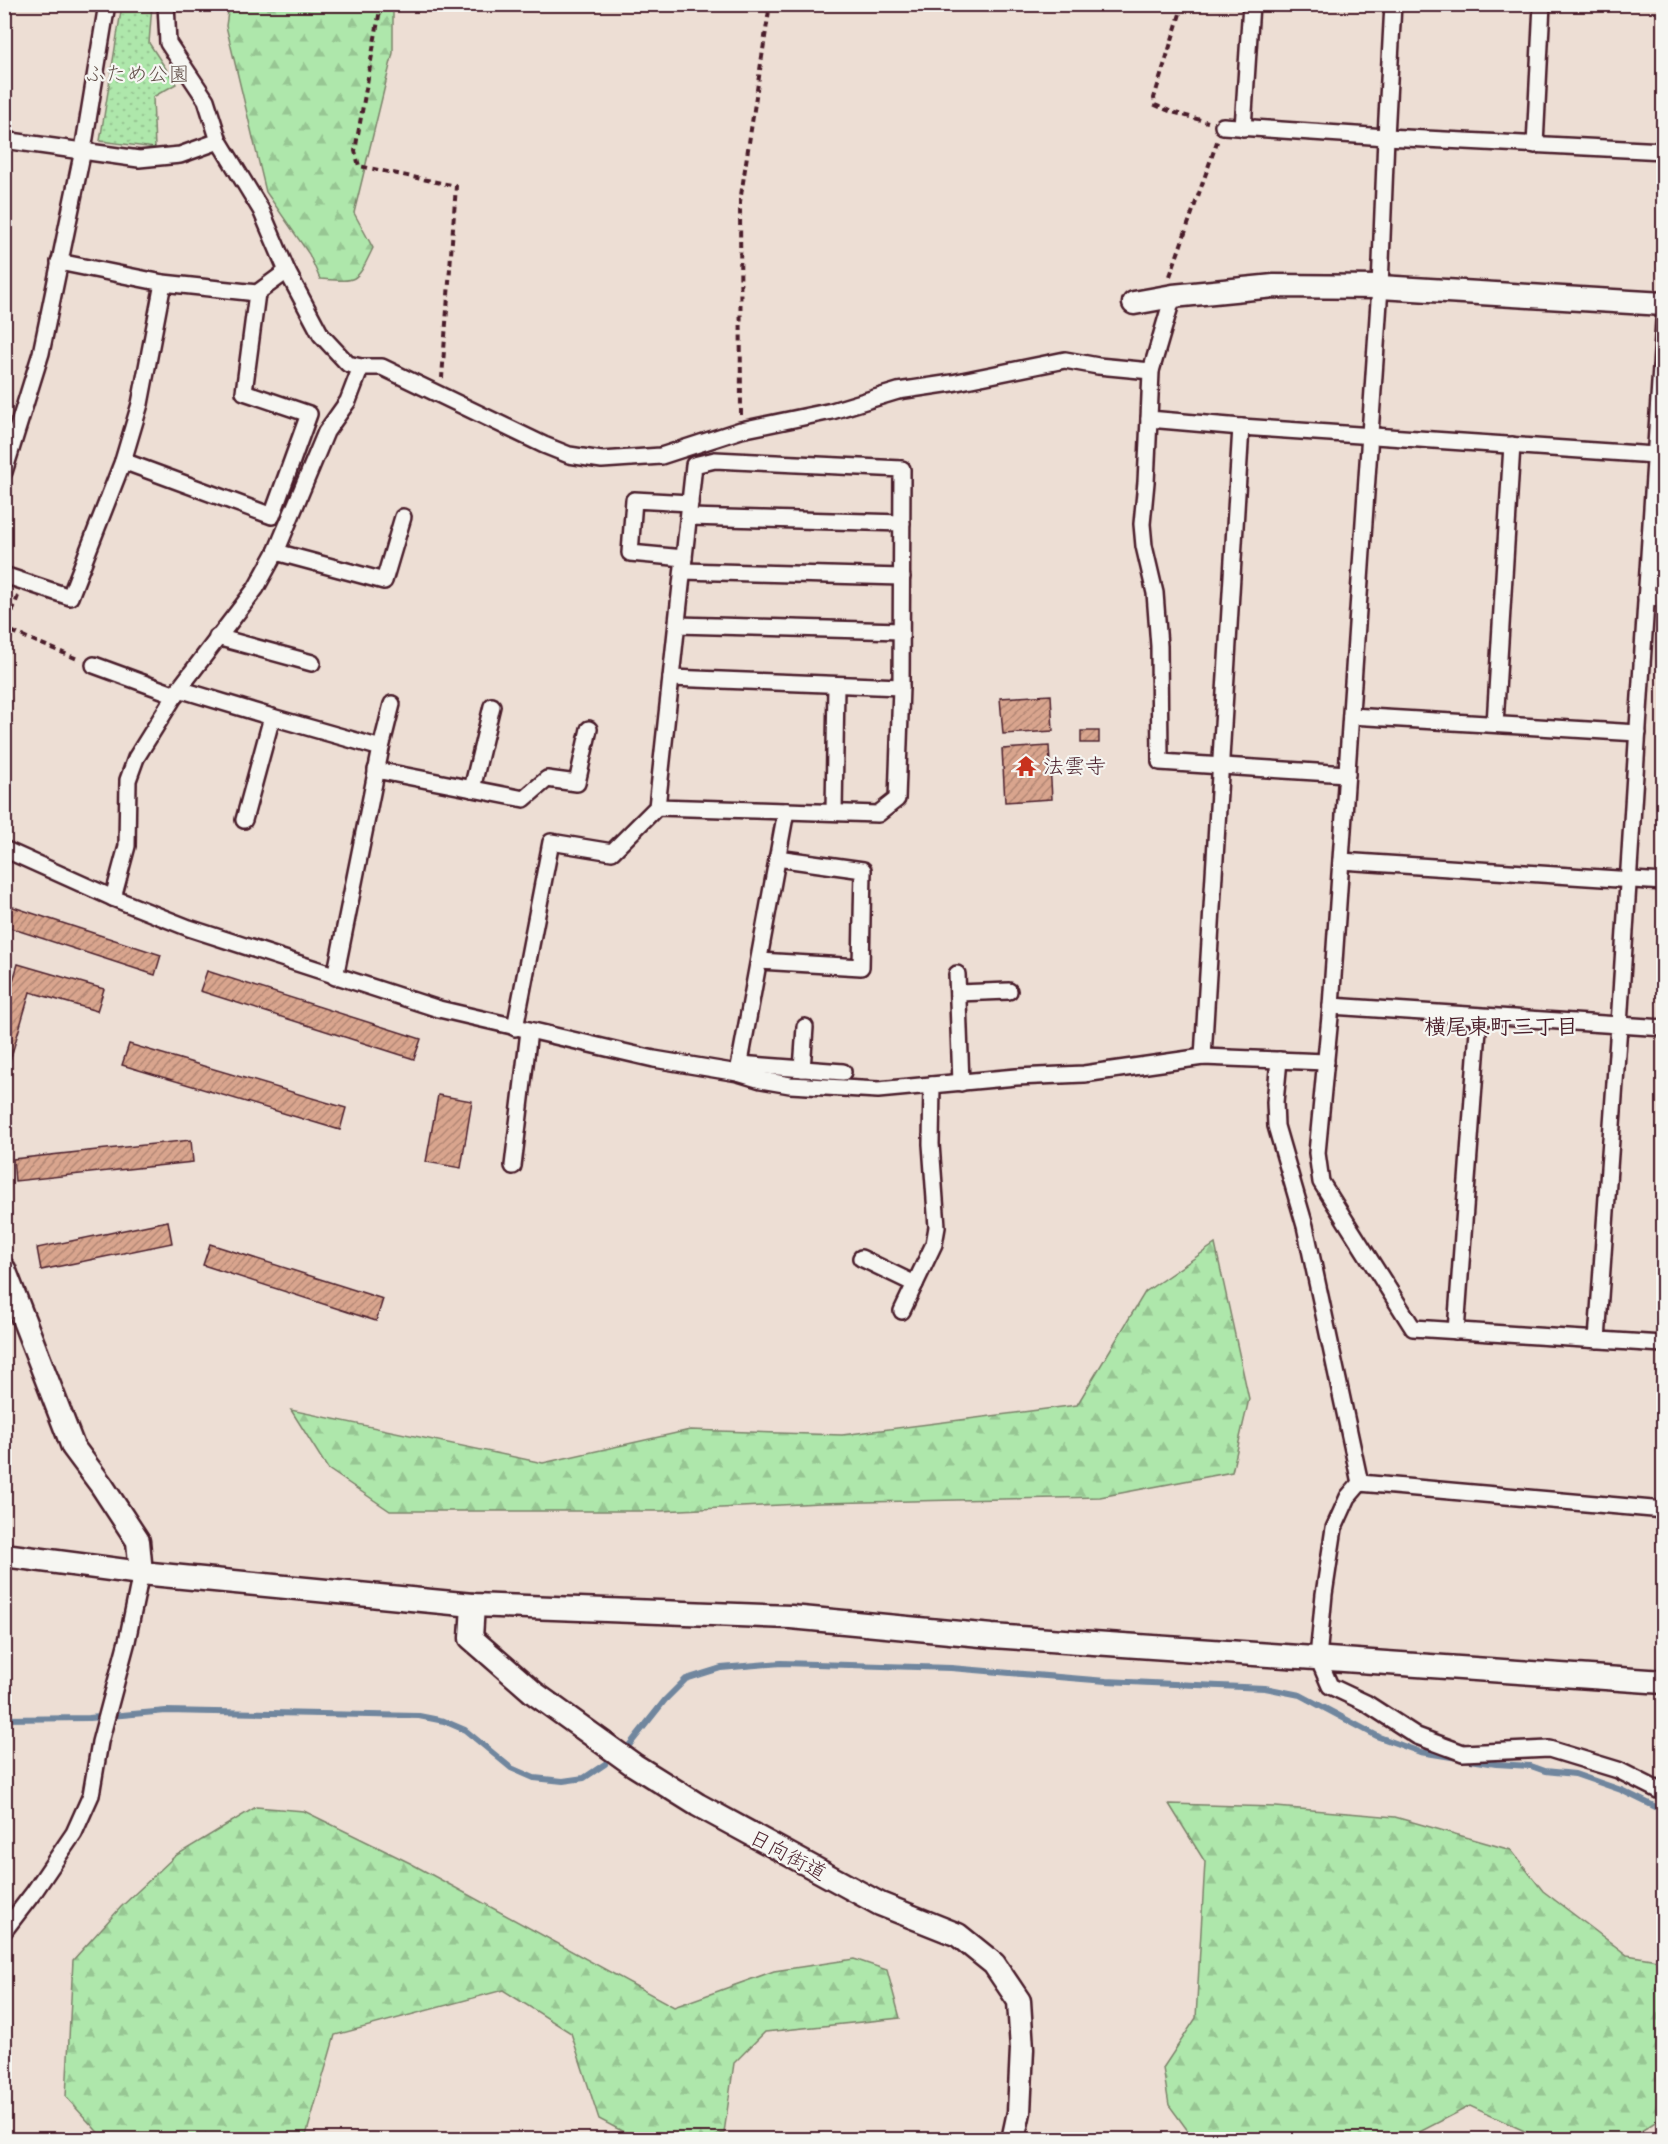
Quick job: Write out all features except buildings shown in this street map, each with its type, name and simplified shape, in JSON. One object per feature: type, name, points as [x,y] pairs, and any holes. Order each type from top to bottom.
[{"type":"street","points":[[4,472],[10,439],[41,353],[84,150],[107,4]]},
{"type":"street","points":[[166,4],[168,43],[206,100],[219,141],[261,210],[287,271],[321,335],[348,364],[382,367],[441,393],[544,445],[569,454],[602,460],[661,456],[741,430],[832,411],[898,391],[952,383],[1065,360],[1151,371]]},
{"type":"street","points":[[1243,128],[1251,4]]},
{"type":"street","points":[[1393,4],[1380,287],[1331,1006],[1317,1153],[1321,1182],[1413,1328],[1663,1344],[1664,1342]]},
{"type":"street","points":[[1534,145],[1542,4]]},
{"type":"street","points":[[1223,126],[1664,151]]},
{"type":"street","points":[[4,140],[139,159],[180,155],[219,141]]},
{"type":"street","points":[[59,262],[163,283],[257,293],[287,271]]},
{"type":"street","points":[[4,575],[70,597],[123,461],[140,404],[163,283]]},
{"type":"street","points":[[1134,303],[1173,296],[1274,286],[1380,287],[1664,304]]},
{"type":"street","points":[[123,461],[272,516],[309,414],[244,392],[257,293]]},
{"type":"street","points":[[1173,296],[1151,371],[1142,524],[1144,546],[1155,593],[1159,646],[1160,762],[1347,774]]},
{"type":"street","points":[[1597,1340],[1664,320]]},
{"type":"street","points":[[113,898],[127,846],[128,780],[136,758],[178,692],[217,637],[256,588],[276,552],[326,432],[348,401],[362,367]]},
{"type":"street","points":[[1149,419],[1655,455]]},
{"type":"street","points":[[1203,1057],[1241,427]]},
{"type":"street","points":[[1495,724],[1512,445]]},
{"type":"street","points":[[513,1166],[522,1030],[551,842],[612,852],[657,807],[694,465],[715,460],[902,469],[901,687],[897,799],[878,814],[657,807]]},
{"type":"street","points":[[902,523],[690,510],[634,500],[630,553],[683,564],[902,577]]},
{"type":"street","points":[[276,552],[384,580],[403,517]]},
{"type":"street","points":[[1646,597],[1664,598]]},
{"type":"street","points":[[677,625],[901,631]]},
{"type":"street","points":[[217,637],[312,663]]},
{"type":"street","points":[[94,665],[178,692],[381,748]]},
{"type":"street","points":[[671,678],[901,687]]},
{"type":"street","points":[[834,812],[836,685]]},
{"type":"street","points":[[335,977],[376,770],[392,704]]},
{"type":"street","points":[[472,789],[492,706]]},
{"type":"street","points":[[1351,716],[1638,733]]},
{"type":"street","points":[[244,820],[272,717]]},
{"type":"street","points":[[376,770],[524,799],[547,779],[577,783],[589,729]]},
{"type":"street","points":[[739,1068],[786,811]]},
{"type":"street","points":[[4,849],[113,898],[189,928],[439,1009],[654,1059],[739,1068],[843,1072]]},
{"type":"street","points":[[759,961],[861,967],[863,870],[777,858]]},
{"type":"street","points":[[1341,861],[1664,882]]},
{"type":"street","points":[[957,974],[961,1083]]},
{"type":"street","points":[[958,993],[1009,992]]},
{"type":"street","points":[[1331,1006],[1664,1028]]},
{"type":"street","points":[[1456,1331],[1479,1016]]},
{"type":"street","points":[[802,1069],[805,1028]]},
{"type":"street","points":[[739,1068],[761,1080],[878,1090],[1016,1077],[1084,1074],[1203,1057],[1326,1062]]},
{"type":"street","points":[[1279,1060],[1275,1102],[1276,1126],[1305,1226],[1360,1483]]},
{"type":"street","points":[[902,1311],[934,1244],[937,1227],[931,1144],[932,1085]]},
{"type":"street","points":[[861,1258],[915,1284]]},
{"type":"street","points":[[4,1269],[73,1447],[138,1541],[141,1574],[127,1641],[100,1742],[91,1795],[74,1833],[4,1931]]},
{"type":"street","points":[[1360,1483],[1664,1510]]},
{"type":"street","points":[[1360,1483],[1348,1497],[1334,1528],[1324,1594],[1318,1658],[1330,1686],[1366,1703],[1417,1736],[1463,1753],[1549,1749],[1618,1770],[1664,1793]]},
{"type":"street","points":[[4,1555],[141,1574],[473,1605],[791,1617],[992,1636],[1664,1682]]},
{"type":"street","name":"日向街道","points":[[473,1605],[471,1638],[534,1693],[634,1765],[698,1805],[880,1904],[958,1935],[994,1964],[1019,2001],[1022,2049],[1019,2112],[1013,2139]]},
{"type":"path","points":[[381,4],[359,120],[356,159],[359,166],[456,186],[441,393]]},
{"type":"path","points":[[741,430],[740,202],[771,4]]},
{"type":"path","points":[[1173,296],[1170,275],[1223,126],[1155,105],[1154,98],[1183,4]]},
{"type":"path","points":[[24,581],[6,629],[94,665]]},
{"type":"path","points":[[1664,1359],[1660,1416],[1664,1421]]},
{"type":"green space","name":"ふため公園","points":[[122,5],[152,5],[149,43],[176,84],[153,97],[155,148],[100,141]]},
{"type":"green space","points":[[229,5],[393,5],[393,53],[354,213],[373,248],[355,278],[349,280],[320,279],[309,254],[266,192],[226,26]]},
{"type":"green space","points":[[1215,1244],[1249,1399],[1232,1472],[1100,1497],[820,1503],[661,1511],[390,1511],[328,1469],[291,1410],[543,1463],[690,1430],[842,1435],[1077,1405],[1145,1292]]},
{"type":"green space","points":[[1169,1804],[1276,1807],[1395,1817],[1511,1850],[1543,1891],[1627,1955],[1663,1961],[1663,2117],[1629,2139],[1542,2139],[1470,2106],[1406,2139],[1194,2139],[1169,2105],[1163,2068],[1196,2018],[1205,1862]]},
{"type":"green space","points":[[256,1807],[304,1811],[410,1863],[674,2007],[774,1971],[854,1959],[887,1970],[900,2018],[765,2032],[734,2063],[724,2133],[708,2139],[637,2139],[599,2119],[571,2033],[503,1990],[335,2035],[305,2139],[104,2139],[66,2097],[73,1960],[121,1907],[175,1856]]},
{"type":"waterway","points":[[623,1753],[665,1700],[686,1679],[721,1668],[781,1663],[951,1668],[1106,1681],[1265,1688],[1300,1695],[1379,1737],[1420,1752],[1575,1774],[1621,1790],[1664,1811]]},
{"type":"waterway","points":[[4,1719],[89,1718],[166,1711],[419,1716],[444,1721],[465,1730],[511,1768],[534,1778],[563,1781],[584,1778],[605,1764]]},
{"type":"place","name":"法雲寺","points":[[1026,766]]},
{"type":"district","name":"横尾東町三丁目","points":[[1501,1026]]}]
